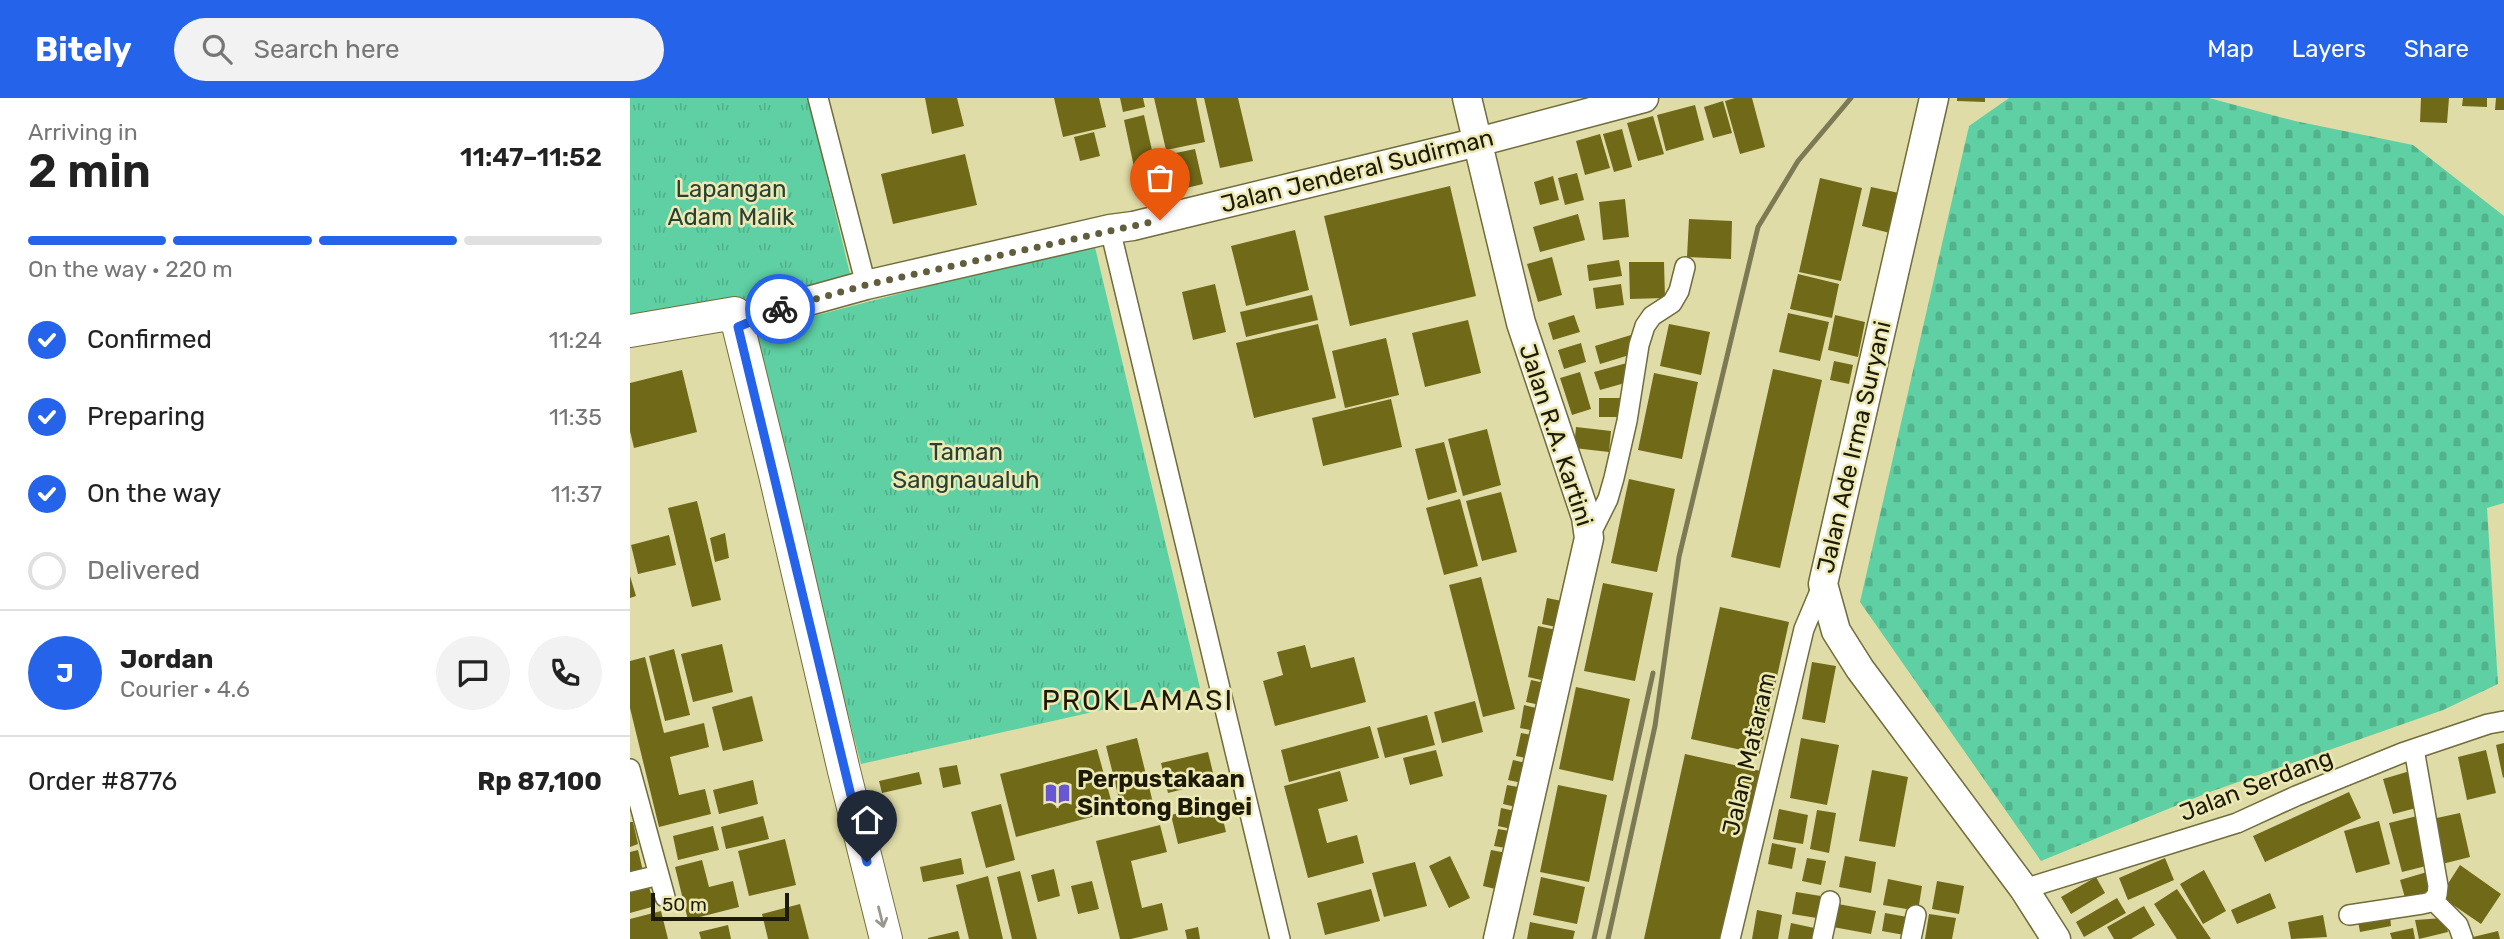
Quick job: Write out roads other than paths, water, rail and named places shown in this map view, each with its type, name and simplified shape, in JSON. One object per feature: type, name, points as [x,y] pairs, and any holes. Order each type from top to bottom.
[{"type":"main road","name":"Jalan R.A. Kartini","points":[[1467,98],[1521,323],[1586,517],[1588,538],[1496,938]]},
{"type":"main road","name":"Jalan Jenderal Sudirman","points":[[631,334],[736,320],[866,285],[1133,226],[1478,142],[1644,98]]},
{"type":"main road","name":"Jalan Ade Irma Suryani","points":[[1934,98],[1823,584],[1836,631],[1860,669],[2024,889],[2056,939]]},
{"type":"main road","points":[[736,320],[886,939]]},
{"type":"street","points":[[818,98],[866,285]]},
{"type":"street","points":[[1111,229],[1280,939]]},
{"type":"street","points":[[1588,538],[1608,499],[1614,478],[1645,326],[1653,316],[1672,303],[1679,291],[1685,267]]},
{"type":"street","name":"Jalan Mataram","points":[[1730,939],[1804,629],[1823,584]]},
{"type":"street","name":"Jalan Serdang","points":[[2024,889],[2237,823],[2296,796],[2414,749],[2504,721]]},
{"type":"street","points":[[2349,915],[2406,908],[2433,900],[2437,895],[2434,852],[2414,749]]},
{"type":"street","points":[[630,769],[665,897]]},
{"type":"street","points":[[630,882],[659,875]]},
{"type":"street","points":[[2433,900],[2451,916],[2463,939]]},
{"type":"street","points":[[1822,939],[1830,901]]},
{"type":"street","points":[[1910,939],[1916,915]]},
{"type":"railway","points":[[1608,939],[1655,726],[1679,557],[1758,227],[1798,161],[1851,98]]},
{"type":"railway","points":[[1594,939],[1653,673]]},
{"type":"place","name":"Perpustakaan Sintong Bingei","points":[[1057,793]]},
{"type":"district","name":"PROKLAMASI","points":[[1138,700]]},
{"type":"park label","name":"Lapangan Adam Malik","points":[[731,203]]},
{"type":"park label","name":"Taman Sangnaualuh","points":[[966,466]]}]
